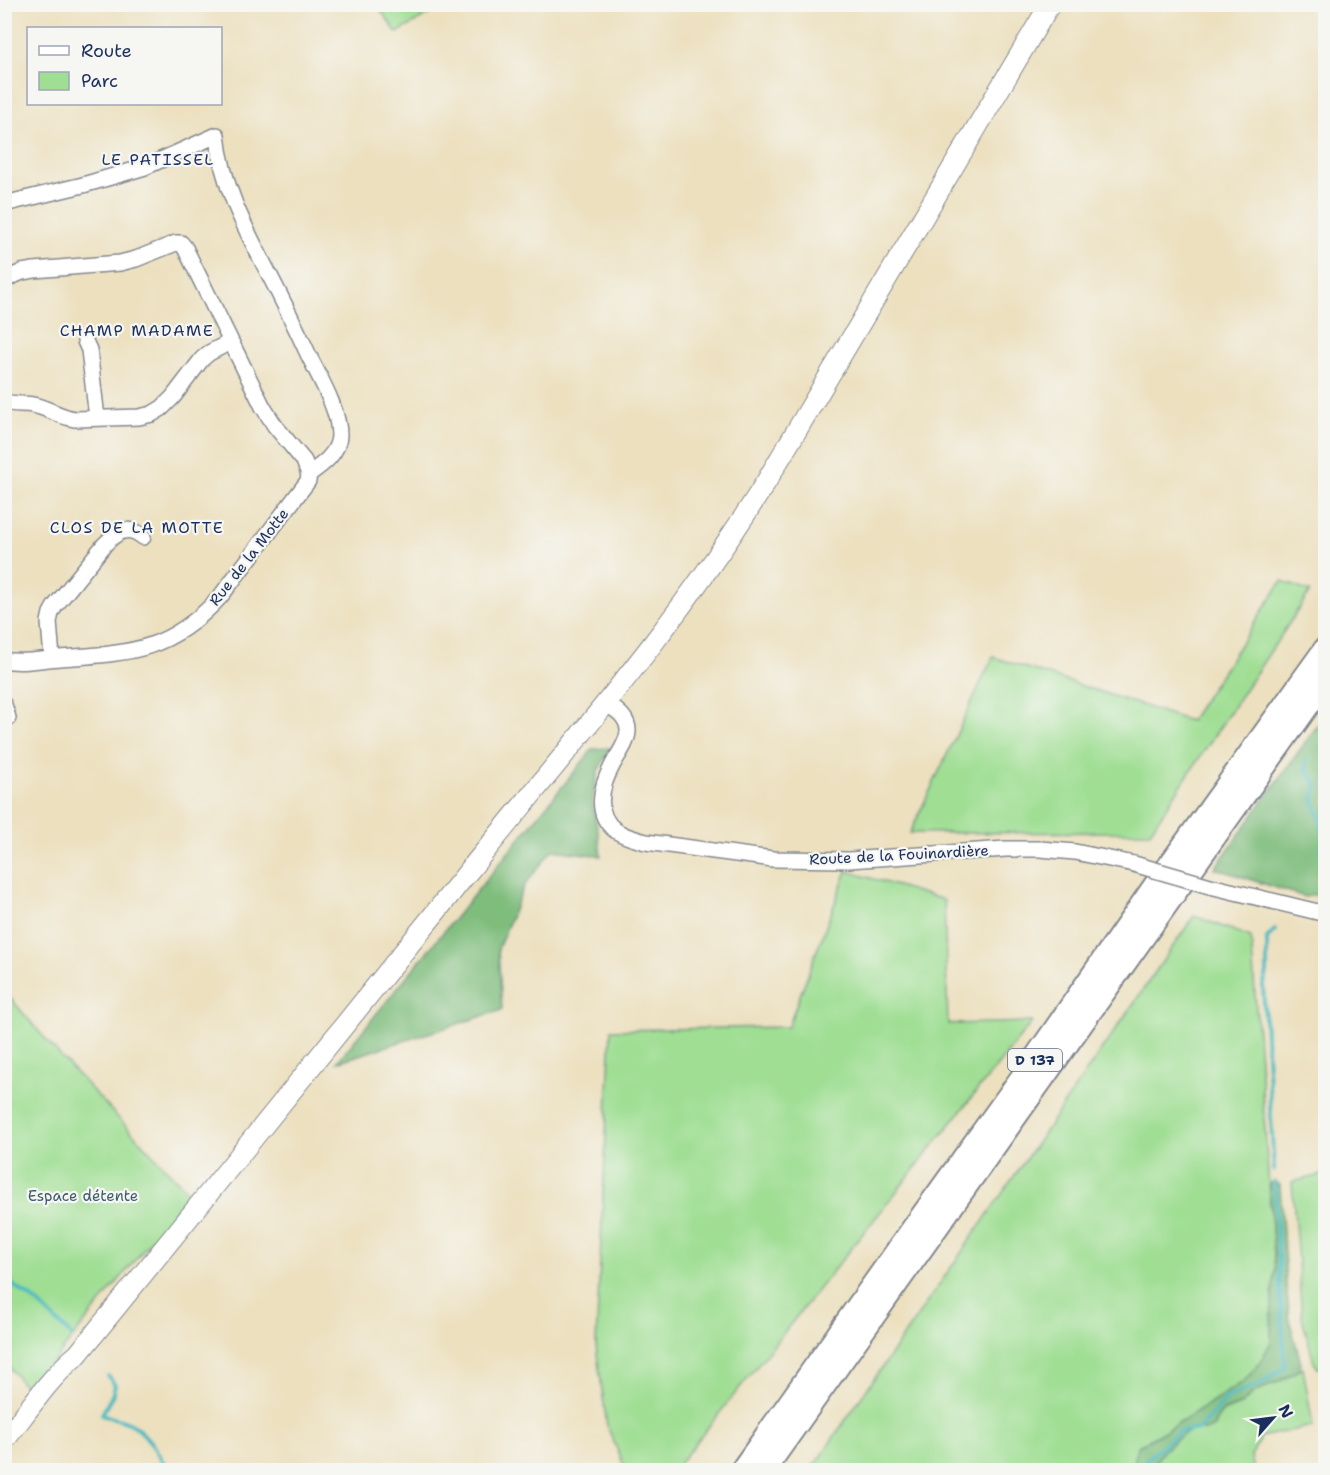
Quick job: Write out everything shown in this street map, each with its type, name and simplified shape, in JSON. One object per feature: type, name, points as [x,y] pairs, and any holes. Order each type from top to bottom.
[{"type":"highway","name":"D 137","points":[[742,1470],[1020,1080],[1156,884],[1326,648]]},
{"type":"highway","name":"D 137","points":[[764,1470],[1326,680]]},
{"type":"main road","points":[[4,1441],[49,1383],[78,1354],[656,641],[738,527],[1050,4]]},
{"type":"main road","points":[[4,1457],[60,1388],[72,1371],[78,1354]]},
{"type":"street","name":"Rue de la Motte","points":[[4,204],[145,167],[217,135],[223,169],[235,208],[323,384],[334,412],[339,435],[334,451],[309,474],[308,481],[220,597],[206,613],[187,628],[171,638],[133,651],[12,662],[4,660]]},
{"type":"street","points":[[4,280],[22,272],[34,270],[120,263],[176,243],[182,243],[262,407],[304,461],[309,474]]},
{"type":"street","points":[[85,341],[89,350],[97,418]]},
{"type":"street","points":[[4,402],[34,405],[75,419],[138,417],[152,414],[173,397],[202,359],[230,342]]},
{"type":"street","points":[[4,415],[34,405]]},
{"type":"street","points":[[52,658],[49,622],[55,606],[114,535],[131,530],[143,537]]},
{"type":"street","name":"Route de la Fouinardière","points":[[606,703],[623,717],[628,733],[625,744],[603,785],[602,810],[615,830],[626,837],[646,842],[773,859],[849,860],[1006,849],[1075,852],[1134,864],[1210,886],[1326,914]]},
{"type":"green space","points":[[377,5],[445,5],[397,33]]},
{"type":"green space","points":[[1282,581],[1310,592],[1150,832],[910,833],[993,657],[1190,721]]},
{"type":"green space","points":[[1325,715],[1325,893],[1305,897],[1215,868]]},
{"type":"green space","points":[[610,748],[598,771],[592,802],[601,856],[552,850],[524,886],[498,949],[502,1010],[337,1062],[593,749]]},
{"type":"green space","points":[[847,871],[944,900],[948,1024],[1032,1022],[674,1470],[626,1470],[607,1426],[596,1346],[611,1030],[788,1027]]},
{"type":"green space","points":[[1194,916],[1251,937],[1275,1270],[1271,1342],[1260,1363],[1244,1382],[1137,1447],[1133,1470],[811,1470]]},
{"type":"green space","name":"Espace détente","points":[[5,992],[60,1056],[189,1193],[29,1392],[5,1362]]},
{"type":"green space","points":[[1325,1174],[1326,1368],[1318,1368],[1314,1363],[1302,1317],[1292,1182]]},
{"type":"green space","points":[[1274,1182],[1280,1185],[1290,1323],[1301,1363],[1299,1370],[1254,1392],[1242,1404],[1222,1412],[1214,1427],[1207,1430],[1197,1429],[1184,1434],[1158,1457],[1153,1470],[1133,1470],[1137,1447],[1243,1382],[1260,1363],[1271,1342],[1275,1270],[1269,1184]]},
{"type":"green space","points":[[1303,1368],[1313,1426],[1261,1437],[1251,1456],[1254,1470],[1153,1470],[1158,1457],[1184,1434],[1197,1429],[1207,1430],[1222,1412],[1242,1404],[1254,1392]]},
{"type":"waterway","points":[[1307,760],[1306,770],[1317,784],[1313,799],[1326,837]]},
{"type":"waterway","points":[[1326,843],[1321,849],[1326,855]]},
{"type":"waterway","points":[[1319,906],[1318,901],[1326,901]]},
{"type":"waterway","points":[[1274,1170],[1263,986],[1267,973],[1267,938],[1275,930]]},
{"type":"waterway","points":[[1146,1470],[1146,1460],[1179,1432],[1199,1429],[1228,1397],[1261,1384],[1285,1367],[1274,1182]]},
{"type":"waterway","points":[[4,1278],[36,1301],[72,1336]]},
{"type":"waterway","points":[[108,1376],[115,1385],[102,1414],[129,1423],[141,1432],[152,1444],[168,1470]]},
{"type":"district","name":"LE PATISSEL","points":[[158,159]]},
{"type":"district","name":"CHAMP MADAME","points":[[137,330]]},
{"type":"district","name":"CLOS DE LA MOTTE","points":[[137,527]]}]
